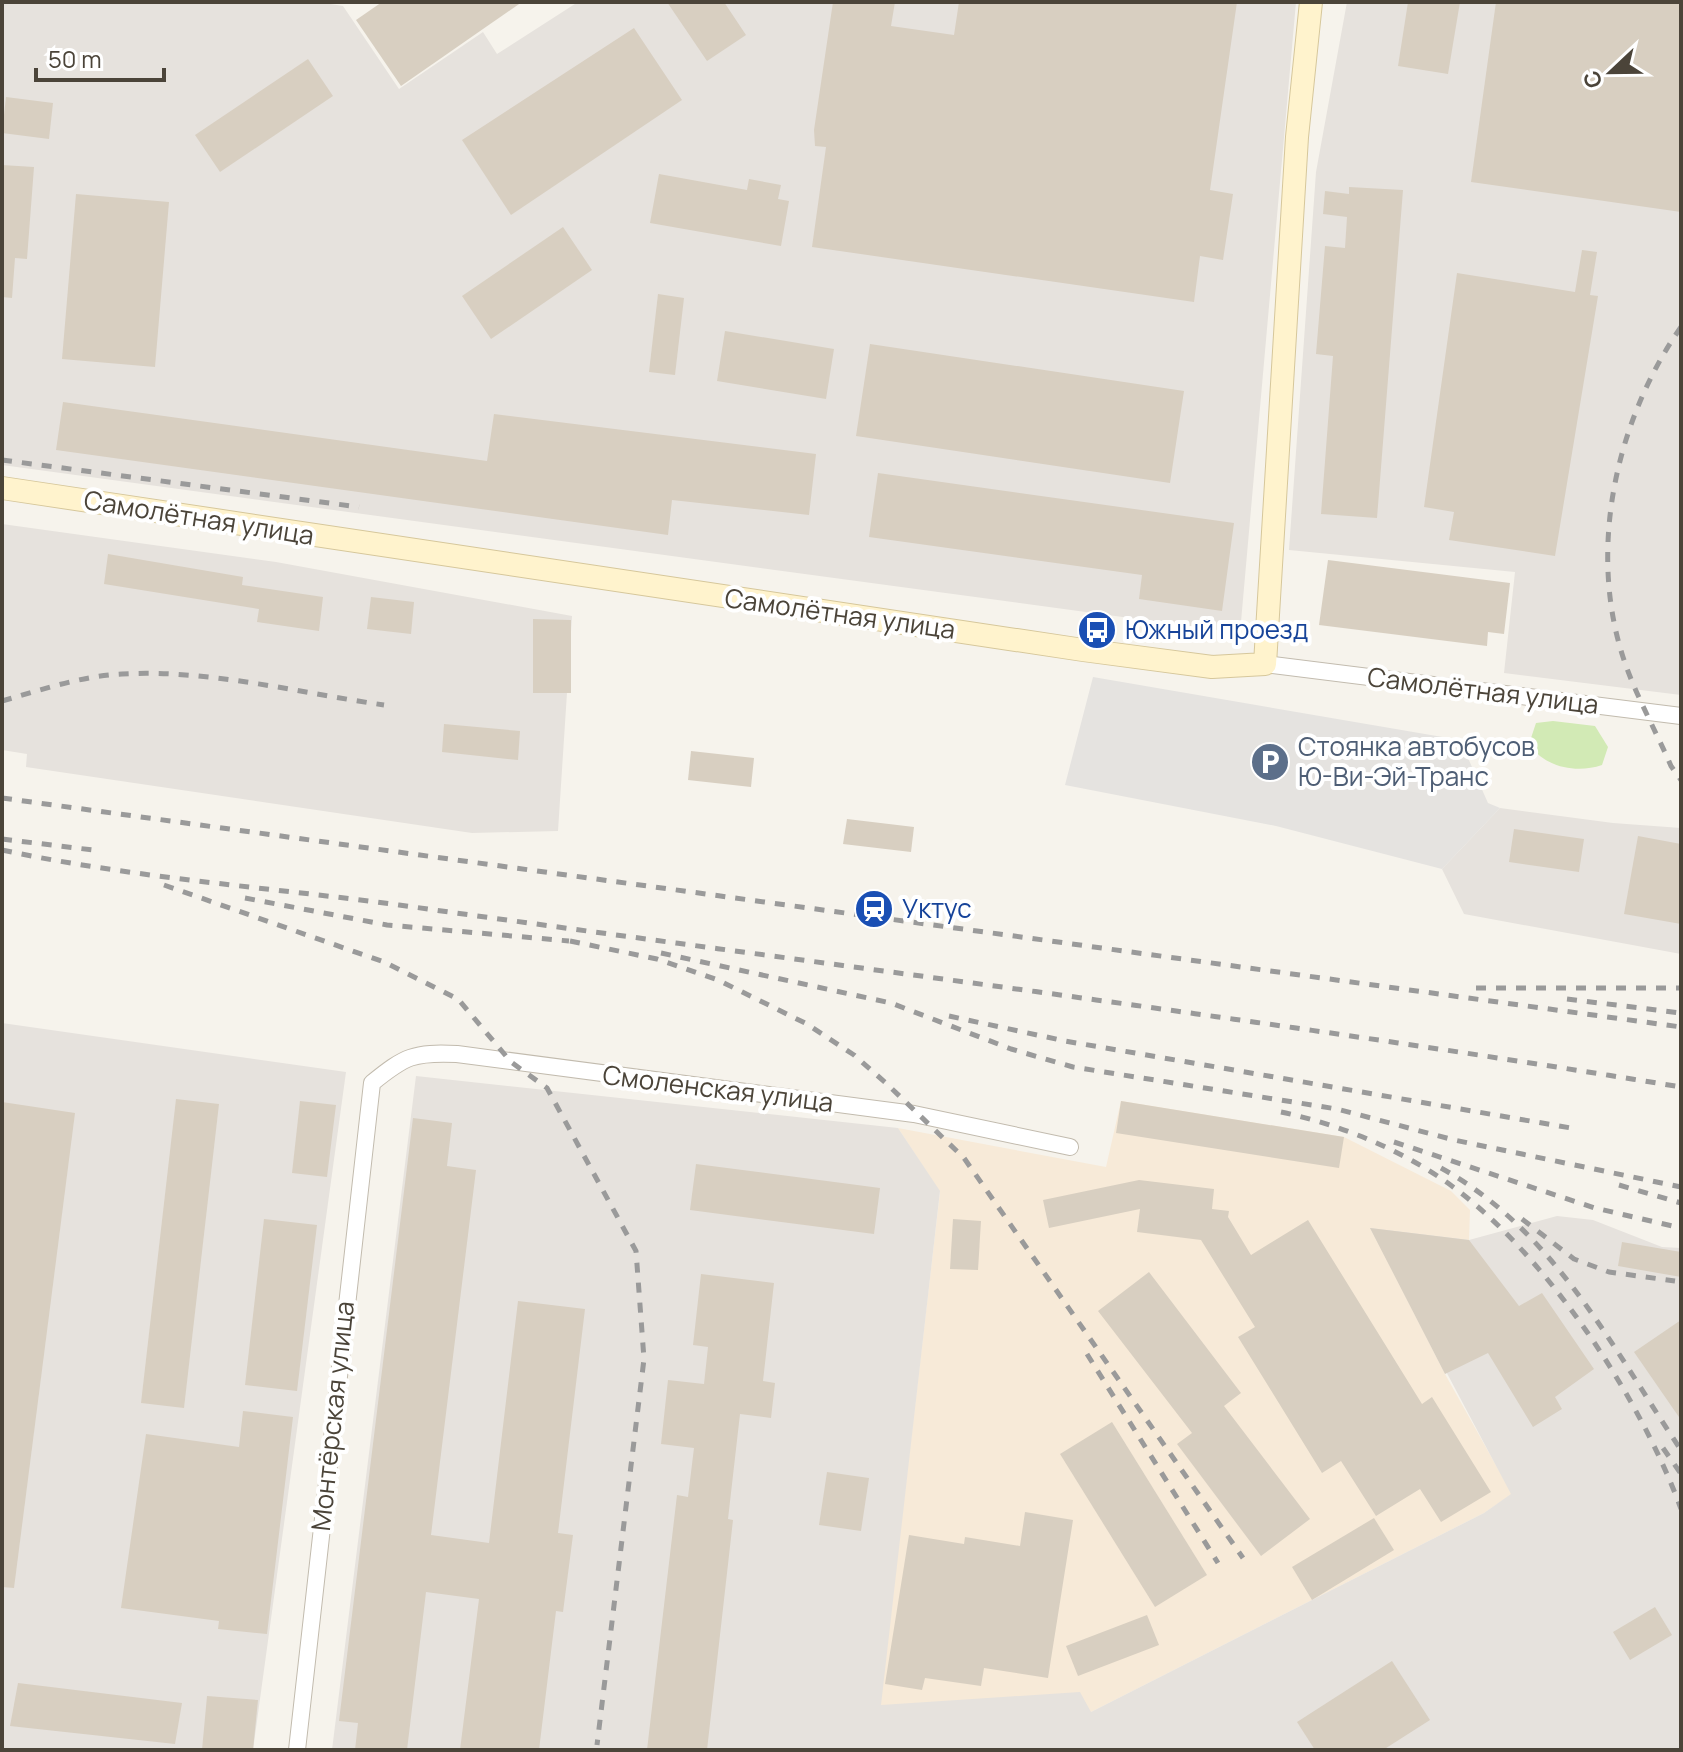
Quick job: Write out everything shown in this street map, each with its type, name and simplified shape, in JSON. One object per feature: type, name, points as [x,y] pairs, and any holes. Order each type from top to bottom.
[{"type":"main road","points":[[1265,664],[1297,137],[1311,2]]},
{"type":"main road","name":"Самолётная улица","points":[[2,488],[1068,648],[1212,667],[1265,664]]},
{"type":"street","name":"Самолётная улица","points":[[1265,664],[1681,716]]},
{"type":"street","name":"Смоленская улица","points":[[372,1083],[403,1058],[432,1053],[457,1054],[914,1114],[1070,1147]]},
{"type":"street","name":"Монтёрская улица","points":[[297,1750],[372,1083]]},
{"type":"shaded area","points":[[2,2],[318,2],[343,6],[399,89],[483,32],[497,54],[578,2],[1296,2],[1240,633],[2,465]]},
{"type":"shaded area","points":[[1347,2],[1681,2],[1681,695],[1504,673],[1515,572],[1289,550],[1316,172]]},
{"type":"shaded area","points":[[2,524],[276,562],[572,616],[558,831],[472,833],[26,767],[27,754],[2,750]]},
{"type":"shaded area","name":"Стоянка автобусов Ю-Ви-Эй-Транс","points":[[1093,677],[1460,740],[1488,803],[1500,808],[1442,869],[1276,826],[1065,785]]},
{"type":"shaded area","points":[[1500,808],[1613,823],[1681,828],[1681,954],[1464,914],[1442,869]]},
{"type":"shaded area","points":[[2,1023],[346,1072],[253,1750],[2,1750]]},
{"type":"shaded area","points":[[416,1076],[898,1128],[940,1191],[881,1705],[1080,1692],[1091,1712],[1484,1513],[1511,1494],[1370,1228],[1469,1240],[1557,1216],[1593,1220],[1662,1247],[1681,1248],[1681,1750],[332,1750]]},
{"type":"shaded area","points":[[1121,1101],[1344,1137],[1451,1191],[1470,1210],[1469,1240],[1371,1229],[1445,1374],[1512,1494],[1484,1513],[1091,1712],[880,1705],[940,1192],[898,1128],[1106,1167]]},
{"type":"green space","points":[[1553,721],[1595,726],[1608,747],[1602,765],[1571,768],[1552,763],[1535,752],[1529,744],[1536,723]]},
{"type":"building","points":[[382,2],[522,2],[401,86],[356,20]]},
{"type":"building","points":[[667,2],[724,2],[746,35],[707,61]]},
{"type":"building","points":[[833,2],[895,2],[891,26],[954,35],[959,2],[1237,2],[1210,190],[1233,194],[1223,260],[1200,256],[1194,302],[812,247],[826,147],[815,146],[814,130]]},
{"type":"building","points":[[1408,2],[1460,2],[1448,74],[1398,66]]},
{"type":"building","points":[[1496,2],[1681,2],[1681,212],[1471,182]]},
{"type":"building","points":[[634,28],[682,100],[511,215],[462,140]]},
{"type":"building","points":[[308,59],[333,96],[220,172],[195,135]]},
{"type":"building","points":[[6,97],[53,103],[49,139],[2,133]]},
{"type":"building","points":[[2,165],[34,167],[27,259],[15,258],[12,298],[2,297]]},
{"type":"building","points":[[659,174],[747,190],[749,179],[781,185],[778,199],[789,201],[781,246],[650,223]]},
{"type":"building","points":[[1349,187],[1403,190],[1377,518],[1321,514],[1333,356],[1316,354],[1325,246],[1345,248],[1347,217],[1323,214],[1325,191],[1349,194]]},
{"type":"building","points":[[76,194],[169,202],[155,367],[62,359]]},
{"type":"building","points":[[563,227],[592,270],[491,339],[462,296]]},
{"type":"building","points":[[1582,250],[1597,252],[1590,295],[1598,296],[1555,556],[1449,540],[1454,512],[1424,507],[1457,273],[1575,292]]},
{"type":"building","points":[[658,294],[684,298],[675,375],[649,372]]},
{"type":"building","points":[[725,331],[834,349],[826,399],[717,381]]},
{"type":"building","points":[[870,344],[1184,391],[1170,483],[856,436]]},
{"type":"building","points":[[63,402],[487,461],[494,414],[816,454],[809,515],[672,500],[668,535],[56,450]]},
{"type":"building","points":[[878,473],[1234,523],[1222,611],[1139,599],[1142,575],[869,537]]},
{"type":"building","points":[[108,554],[243,577],[242,585],[323,597],[319,631],[257,622],[259,609],[104,584]]},
{"type":"building","points":[[1328,560],[1510,583],[1504,634],[1488,632],[1487,646],[1319,625]]},
{"type":"building","points":[[371,597],[414,602],[411,634],[367,629]]},
{"type":"building","points":[[533,619],[571,620],[571,693],[533,693]]},
{"type":"building","points":[[444,724],[520,731],[518,760],[442,752]]},
{"type":"building","points":[[691,751],[754,758],[751,787],[688,780]]},
{"type":"building","name":"Уктус","points":[[847,819],[914,827],[911,852],[843,844]]},
{"type":"building","points":[[1514,829],[1584,839],[1579,872],[1509,862]]},
{"type":"building","points":[[1638,836],[1681,844],[1681,924],[1624,914]]},
{"type":"building","points":[[176,1099],[219,1104],[184,1408],[141,1403]]},
{"type":"building","points":[[300,1101],[336,1105],[327,1177],[292,1173]]},
{"type":"building","points":[[1121,1101],[1344,1137],[1339,1168],[1116,1133]]},
{"type":"building","points":[[2,1102],[75,1113],[14,1588],[2,1587]]},
{"type":"building","points":[[413,1118],[452,1123],[447,1166],[476,1170],[431,1535],[489,1543],[518,1301],[585,1309],[558,1533],[573,1535],[563,1612],[556,1611],[539,1750],[460,1750],[479,1599],[426,1592],[407,1750],[355,1750],[358,1723],[339,1721]]},
{"type":"building","points":[[696,1164],[880,1188],[874,1234],[690,1210]]},
{"type":"building","points":[[1139,1180],[1214,1189],[1212,1209],[1229,1211],[1228,1217],[1251,1255],[1308,1220],[1422,1404],[1432,1397],[1491,1492],[1441,1522],[1420,1489],[1376,1516],[1341,1461],[1322,1473],[1238,1337],[1255,1327],[1201,1240],[1137,1232],[1140,1209],[1049,1228],[1043,1200]]},
{"type":"building","points":[[264,1219],[317,1225],[297,1391],[245,1385]]},
{"type":"building","points":[[953,1219],[981,1221],[978,1270],[950,1269]]},
{"type":"building","points":[[1370,1228],[1469,1240],[1519,1306],[1542,1293],[1594,1369],[1555,1397],[1562,1409],[1533,1427],[1488,1353],[1445,1374]]},
{"type":"building","points":[[1622,1242],[1681,1252],[1681,1277],[1618,1266]]},
{"type":"building","points":[[1149,1272],[1241,1393],[1224,1406],[1310,1519],[1261,1556],[1177,1444],[1192,1433],[1098,1311]]},
{"type":"building","points":[[701,1274],[774,1283],[763,1381],[775,1383],[771,1418],[740,1414],[728,1519],[733,1520],[707,1750],[647,1750],[677,1495],[688,1497],[694,1448],[661,1444],[668,1380],[704,1384],[708,1347],[693,1345]]},
{"type":"building","points":[[1681,1320],[1681,1420],[1634,1352]]},
{"type":"building","points":[[243,1411],[293,1417],[267,1634],[218,1629],[219,1621],[121,1608],[146,1434],[239,1447]]},
{"type":"building","points":[[1112,1422],[1207,1575],[1155,1607],[1060,1454]]},
{"type":"building","points":[[827,1472],[869,1478],[861,1531],[819,1525]]},
{"type":"building","points":[[1025,1512],[1073,1520],[1048,1678],[984,1668],[981,1686],[925,1678],[922,1690],[885,1684],[909,1535],[964,1544],[965,1537],[1020,1546]]},
{"type":"building","points":[[1374,1518],[1394,1550],[1312,1600],[1292,1567]]},
{"type":"building","points":[[1655,1607],[1672,1635],[1630,1660],[1613,1632]]},
{"type":"building","points":[[1147,1615],[1159,1645],[1078,1676],[1066,1646]]},
{"type":"building","points":[[1392,1661],[1430,1720],[1383,1750],[1315,1750],[1297,1722]]},
{"type":"building","points":[[18,1683],[182,1703],[175,1744],[10,1726]]},
{"type":"building","points":[[207,1696],[258,1700],[253,1750],[202,1750]]},
{"type":"railway","points":[[1681,327],[1658,363],[1639,403],[1625,444],[1614,487],[1608,575],[1613,618],[1624,660],[1671,766],[1681,780]]},
{"type":"railway","points":[[2,460],[359,507]]},
{"type":"railway","points":[[2,701],[91,678],[155,673],[221,678],[384,705]]},
{"type":"railway","points":[[2,798],[1681,1027]]},
{"type":"railway","points":[[2,839],[101,851]]},
{"type":"railway","points":[[2,850],[150,875],[399,905],[1201,1014],[1681,1087]]},
{"type":"railway","points":[[164,885],[384,962],[458,999],[511,1062],[547,1088],[636,1251],[644,1359],[597,1745]]},
{"type":"railway","points":[[245,898],[387,925],[569,941]]},
{"type":"railway","points":[[570,941],[657,959],[718,980],[807,1024],[854,1055],[887,1084],[964,1158],[1243,1558]]},
{"type":"railway","points":[[661,953],[891,1003],[1011,1049],[1073,1067],[1337,1109],[1454,1140],[1681,1187]]},
{"type":"railway","points":[[1476,988],[1681,988]]},
{"type":"railway","points":[[1567,999],[1681,1013]]},
{"type":"railway","points":[[949,1016],[1065,1041],[1571,1128]]},
{"type":"railway","points":[[1281,1112],[1344,1130],[1404,1156],[1442,1179],[1516,1243],[1584,1327],[1614,1373],[1663,1465],[1681,1509]]},
{"type":"railway","points":[[1394,1142],[1595,1208],[1681,1228]]},
{"type":"railway","points":[[1441,1168],[1481,1194],[1517,1224],[1549,1257],[1604,1332],[1681,1450]]},
{"type":"railway","points":[[1619,1185],[1681,1203]]},
{"type":"railway","points":[[1522,1219],[1574,1259],[1609,1272],[1675,1281]]},
{"type":"railway","points":[[1087,1354],[1218,1563]]},
{"type":"railway","points":[[1663,1448],[1681,1474]]},
{"type":"place","name":"Южный проезд","points":[[1097,630]]},
{"type":"place","name":"Стоянка автобусов Ю-Ви-Эй-Транс","points":[[1270,762]]},
{"type":"place","name":"Уктус","points":[[874,909]]}]
